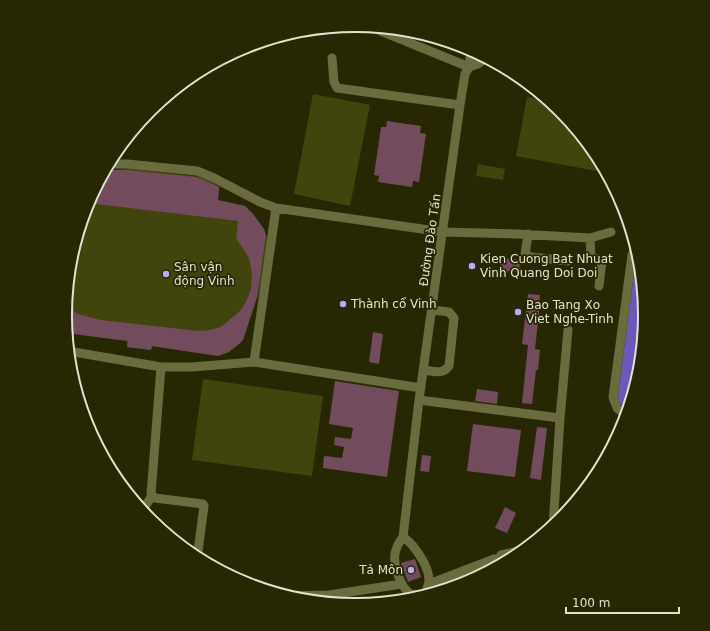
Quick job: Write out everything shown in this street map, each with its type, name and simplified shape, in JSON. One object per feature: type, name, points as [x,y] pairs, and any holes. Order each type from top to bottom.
[{"type":"street","points":[[390,34],[469,67],[481,62]]},
{"type":"street","name":"Đường Đào Tấn","points":[[411,594],[406,591],[402,584],[395,563],[395,554],[398,543],[403,537],[419,400],[460,105],[465,74],[469,67],[470,57]]},
{"type":"street","points":[[332,58],[334,82],[337,88],[460,105]]},
{"type":"street","points":[[115,164],[197,171],[260,202],[276,208],[443,232],[528,234],[590,238],[611,232]]},
{"type":"street","points":[[254,362],[276,208]]},
{"type":"street","points":[[528,234],[525,255],[568,261]]},
{"type":"street","points":[[590,238],[591,259],[600,259],[602,261],[599,286]]},
{"type":"street","points":[[621,412],[617,408],[613,397],[632,255]]},
{"type":"street","points":[[423,370],[440,372],[446,370],[449,366],[454,318],[449,312],[432,310]]},
{"type":"street","points":[[554,517],[560,418],[568,330]]},
{"type":"street","points":[[74,352],[161,367],[192,367],[254,362],[421,388]]},
{"type":"street","points":[[145,505],[152,496],[151,492],[161,367]]},
{"type":"street","points":[[419,400],[560,418]]},
{"type":"street","points":[[152,496],[155,498],[203,504],[204,506],[198,552]]},
{"type":"street","points":[[403,537],[410,541],[420,556],[428,576],[429,584],[427,589]]},
{"type":"street","points":[[502,558],[501,555],[510,553]]},
{"type":"street","points":[[429,584],[494,559],[499,560]]},
{"type":"street","points":[[313,596],[402,584]]},
{"type":"shaded area","points":[[313,94],[370,105],[350,206],[294,194]]},
{"type":"shaded area","points":[[527,97],[538,99],[580,143],[599,172],[516,156]]},
{"type":"shaded area","points":[[478,164],[505,169],[503,180],[476,176]]},
{"type":"shaded area","name":"Sân vận động Vinh","points":[[127,168],[195,176],[209,180],[219,187],[218,200],[245,206],[264,229],[267,238],[267,250],[260,289],[243,340],[229,352],[218,356],[153,346],[151,350],[127,347],[127,341],[72,334],[72,297],[81,242],[93,207],[111,171]]},
{"type":"shaded area","points":[[635,269],[638,297],[638,334],[633,371],[623,408],[620,404],[618,394]]},
{"type":"shaded area","points":[[203,379],[323,396],[312,476],[192,460]]},
{"type":"building","points":[[387,121],[421,126],[420,133],[426,134],[419,182],[413,181],[412,187],[378,182],[379,176],[374,175],[381,127],[386,127]]},
{"type":"building","points":[[112,170],[127,170],[196,177],[209,182],[219,187],[218,200],[245,206],[264,229],[266,236],[257,297],[243,340],[229,352],[218,356],[152,346],[151,350],[127,347],[128,341],[72,334],[72,310],[78,314],[101,320],[198,331],[210,330],[221,327],[240,311],[246,302],[251,289],[252,273],[249,258],[236,238],[238,221],[95,204]]},
{"type":"building","points":[[501,258],[520,260],[519,272],[500,271]]},
{"type":"building","points":[[528,294],[540,295],[535,349],[540,350],[532,404],[522,403],[528,345],[522,344]]},
{"type":"building","points":[[373,332],[383,334],[379,364],[369,362]]},
{"type":"building","points":[[335,381],[399,391],[387,477],[323,468],[324,456],[342,458],[344,447],[334,445],[335,437],[351,439],[353,428],[329,424]]},
{"type":"building","points":[[477,389],[498,392],[497,404],[475,401]]},
{"type":"building","points":[[473,424],[521,430],[515,477],[467,471]]},
{"type":"building","points":[[537,427],[547,428],[541,480],[530,478]]},
{"type":"building","points":[[422,455],[431,456],[429,472],[420,471]]},
{"type":"building","points":[[505,507],[516,513],[507,533],[495,528]]},
{"type":"building","name":"Tả Môn","points":[[415,559],[421,577],[408,582],[401,563]]},
{"type":"place","name":"Kien Cuong Bat Nhuat Vinh Quang Doi Doi","points":[[472,266]]},
{"type":"place","name":"Sân vận động Vinh","points":[[166,274]]},
{"type":"place","name":"Thành cổ Vinh","points":[[343,304]]},
{"type":"place","name":"Bao Tang Xo Viet Nghe-Tinh","points":[[518,312]]},
{"type":"place","name":"Tả Môn","points":[[411,570]]}]
